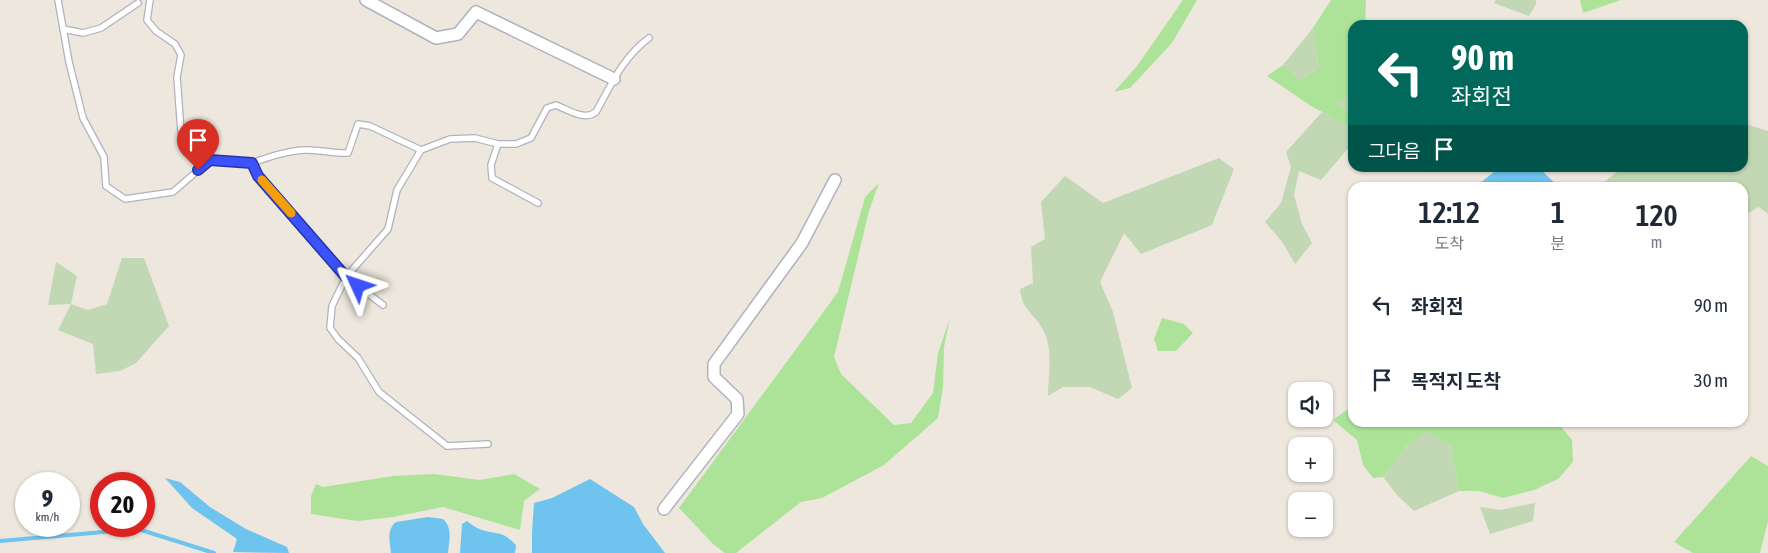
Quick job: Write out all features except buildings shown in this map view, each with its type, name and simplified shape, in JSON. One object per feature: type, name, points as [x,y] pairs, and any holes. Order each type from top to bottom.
[{"type":"street","points":[[366,0],[436,38],[458,34],[476,12],[614,79]]},
{"type":"street","points":[[664,509],[738,414],[737,399],[714,377],[714,364],[802,243],[835,180]]},
{"type":"lane","points":[[58,0],[69,62],[83,118],[104,157],[106,186],[126,199],[174,192],[210,160]]},
{"type":"lane","points":[[150,0],[147,20],[156,30],[175,44],[181,54],[177,77],[181,132],[210,160],[252,163],[288,152],[307,150],[348,154],[358,124],[370,126],[422,150]]},
{"type":"lane","points":[[63,29],[83,33],[101,28],[138,3]]},
{"type":"lane","points":[[488,444],[447,446],[379,392],[358,358],[338,339],[330,328],[332,306],[346,277],[388,230],[397,190],[422,150],[450,139],[475,138],[498,144],[516,144],[531,138],[547,108],[556,105],[584,116],[591,116],[596,112],[614,79],[636,48],[649,38]]},
{"type":"lane","points":[[498,144],[490,165],[492,178],[538,203]]},
{"type":"lane","points":[[252,163],[258,176],[346,277],[383,305]]},
{"type":"green space","points":[[1183,0],[1197,0],[1172,43],[1130,88],[1114,92],[1137,66]]},
{"type":"green space","points":[[1331,0],[1366,0],[1365,20],[1348,20],[1348,98],[1338,104],[1348,112],[1348,126],[1311,106],[1267,76],[1283,65],[1301,81],[1319,67],[1313,28]]},
{"type":"green space","points":[[1496,0],[1536,0],[1536,4],[1529,16],[1494,3]]},
{"type":"green space","points":[[1580,0],[1621,0],[1583,13]]},
{"type":"green space","points":[[1313,28],[1319,67],[1301,81],[1283,65]]},
{"type":"green space","points":[[1348,98],[1348,112],[1338,104]]},
{"type":"green space","points":[[1322,112],[1348,125],[1348,148],[1321,180],[1299,171],[1294,195],[1302,224],[1312,243],[1295,264],[1283,243],[1265,222],[1281,203],[1291,167],[1286,152]]},
{"type":"green space","points":[[1748,125],[1768,131],[1768,214],[1759,207],[1748,213],[1748,182],[1604,182],[1617,172],[1748,172]]},
{"type":"green space","points":[[1219,158],[1234,169],[1212,225],[1141,254],[1124,233],[1100,282],[1113,312],[1132,388],[1118,399],[1090,387],[1063,387],[1048,396],[1050,361],[1046,336],[1023,302],[1020,289],[1033,283],[1031,247],[1045,239],[1041,202],[1065,176],[1103,203]]},
{"type":"green space","points":[[879,183],[869,211],[834,357],[841,374],[894,425],[911,423],[933,393],[938,353],[950,318],[944,347],[943,387],[938,418],[884,465],[822,498],[801,502],[736,553],[725,553],[713,544],[679,508],[838,292],[865,197]]},
{"type":"green space","points":[[122,258],[144,258],[169,326],[136,363],[120,371],[96,374],[93,344],[58,330],[71,304],[88,310],[107,304]]},
{"type":"green space","points":[[56,262],[77,276],[71,304],[48,305]]},
{"type":"green space","points":[[1162,318],[1184,324],[1193,333],[1176,351],[1158,351],[1154,339]]},
{"type":"green space","points":[[1348,409],[1348,427],[1561,427],[1572,440],[1573,462],[1558,479],[1534,490],[1503,498],[1479,491],[1459,491],[1451,445],[1408,444],[1383,477],[1373,478],[1363,465],[1357,440],[1333,420]]},
{"type":"green space","points":[[1426,431],[1451,445],[1459,491],[1414,511],[1397,495],[1383,477],[1408,444]]},
{"type":"green space","points":[[1751,456],[1768,466],[1768,521],[1760,553],[1693,553],[1674,542]]},
{"type":"green space","points":[[434,474],[479,480],[514,474],[540,489],[524,501],[520,530],[443,507],[393,517],[357,521],[311,514],[311,496],[316,484],[323,487],[393,476]]},
{"type":"green space","points":[[1535,503],[1533,521],[1490,534],[1480,507],[1500,510]]},
{"type":"water","points":[[1494,172],[1543,172],[1554,182],[1481,182]]},
{"type":"water","points":[[165,478],[180,482],[210,507],[246,529],[287,547],[289,553],[233,552],[237,539],[192,508]]},
{"type":"water","points":[[590,479],[634,507],[643,524],[665,553],[532,553],[534,503],[552,498]]},
{"type":"water","points":[[428,517],[443,519],[448,526],[450,535],[448,553],[391,553],[390,532],[396,522]]},
{"type":"water","points":[[467,521],[480,529],[507,537],[516,545],[515,553],[460,553],[462,524]]},
{"type":"waterway","points":[[0,541],[138,529],[214,553]]},
{"type":"slow traffic","points":[[262,180],[291,213]]},
{"type":"route","points":[[198,170],[210,160],[252,163],[258,176],[346,277],[358,286]]}]
